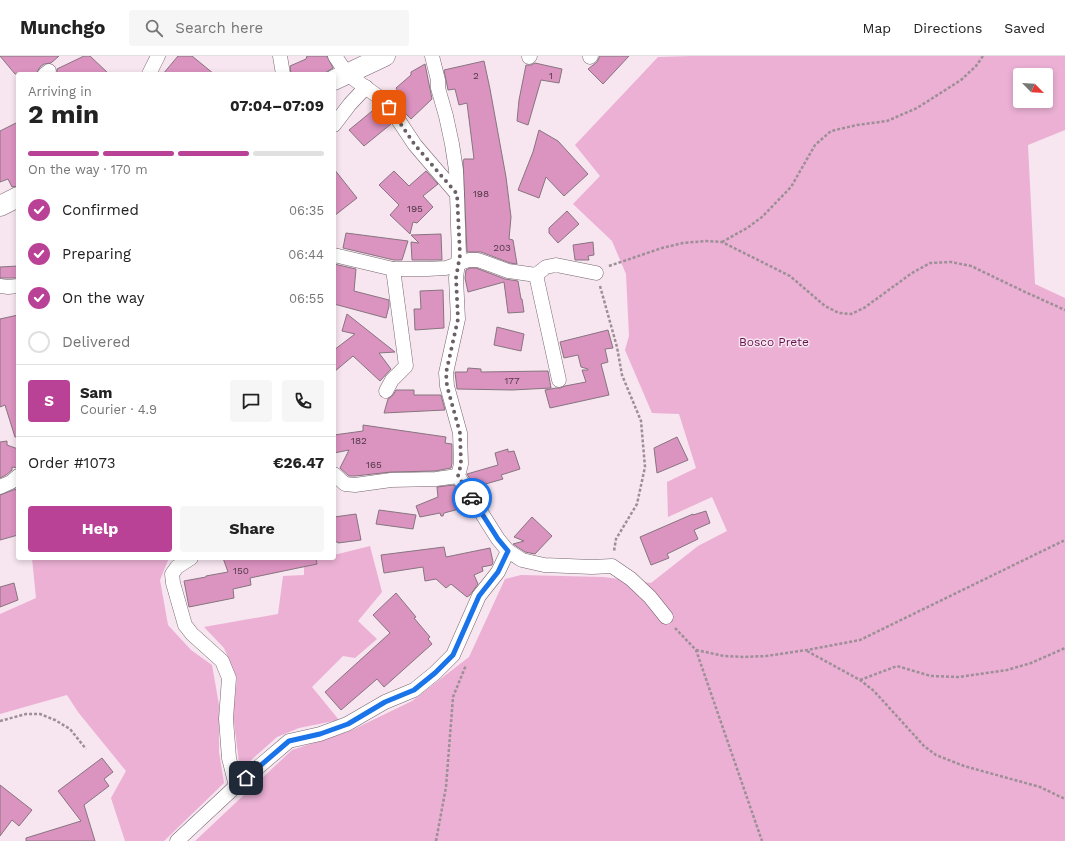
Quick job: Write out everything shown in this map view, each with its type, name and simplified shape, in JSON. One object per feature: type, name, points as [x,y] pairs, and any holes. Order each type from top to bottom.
[{"type":"main road","points":[[340,77],[385,56]]},
{"type":"main road","points":[[0,206],[16,198]]},
{"type":"street","points":[[150,72],[158,56]]},
{"type":"street","points":[[280,56],[283,72]]},
{"type":"street","points":[[335,56],[340,77],[366,87],[387,105],[415,145],[457,194]]},
{"type":"street","points":[[432,56],[438,80],[438,88],[452,144],[456,170],[459,264],[456,278],[458,319],[446,373],[447,386],[460,433],[461,464],[458,476],[508,551],[522,560],[544,565],[592,567],[612,566],[631,579],[650,597],[666,617]]},
{"type":"street","points":[[336,122],[350,104],[366,87]]},
{"type":"street","points":[[336,255],[393,269],[446,268],[469,260],[478,260],[508,271],[536,275],[546,267],[556,265],[596,273]]},
{"type":"street","points":[[386,391],[392,380],[406,366],[393,269]]},
{"type":"street","points":[[536,275],[559,380]]},
{"type":"street","points":[[0,286],[16,286]]},
{"type":"street","points":[[336,476],[345,484],[355,485],[391,480],[436,479],[458,476]]},
{"type":"street","points":[[0,487],[16,478]]},
{"type":"street","points":[[177,841],[236,786],[289,741],[320,734],[348,724],[385,702],[414,690],[435,673],[453,655],[479,596],[498,572],[508,551]]},
{"type":"street","points":[[188,560],[177,567],[172,574],[173,583],[185,625],[192,634],[222,661],[229,678],[227,726],[229,758],[236,786]]},
{"type":"path","points":[[722,242],[747,228],[762,217],[791,187],[815,145],[831,131],[857,125],[887,121],[917,108],[961,80],[976,66],[983,56]]},
{"type":"path","points":[[612,566],[616,539],[637,504],[645,467],[641,421],[622,376],[616,347],[596,273],[612,264],[662,248],[683,243],[706,241],[722,242],[790,276],[825,306],[839,314],[850,314],[864,308],[912,273],[930,263],[951,262],[971,266],[1065,310]]},
{"type":"path","points":[[696,650],[724,656],[766,656],[860,640],[1065,540]]},
{"type":"path","points":[[666,617],[696,650],[762,841]]},
{"type":"path","points":[[860,680],[897,666],[931,676],[959,677],[987,674],[1025,665],[1065,648]]},
{"type":"path","points":[[807,650],[860,680],[874,692],[924,746],[936,755],[964,766],[1040,787],[1065,799]]},
{"type":"path","points":[[436,841],[446,787],[453,697],[466,664]]},
{"type":"path","points":[[0,721],[26,714],[40,714],[55,720],[70,729],[86,749]]},
{"type":"green space","name":"Bosco Prete","points":[[1065,56],[1065,130],[1028,145],[1035,284],[1065,298],[1065,841],[195,841],[292,750],[350,731],[412,701],[469,657],[505,579],[521,575],[603,577],[651,583],[698,546],[727,531],[712,497],[668,517],[667,482],[696,468],[679,414],[652,413],[625,350],[629,336],[626,274],[612,241],[573,204],[600,176],[575,145],[658,57]]},
{"type":"green space","points":[[370,546],[382,592],[358,621],[377,639],[355,658],[343,656],[312,687],[339,720],[299,728],[277,737],[240,770],[233,715],[237,678],[224,648],[204,627],[278,614],[283,576],[304,575],[304,561],[336,560],[336,554]]},
{"type":"green space","points":[[32,560],[168,560],[160,580],[168,625],[191,650],[212,665],[219,705],[219,752],[224,783],[164,841],[125,841],[111,798],[126,771],[78,712],[67,695],[0,714],[0,614],[36,598]]},
{"type":"building","points":[[0,56],[59,56],[51,63],[44,64],[37,72],[16,72],[15,74]]},
{"type":"building","points":[[84,56],[90,56],[107,72],[57,72],[57,69]]},
{"type":"building","points":[[178,56],[192,56],[212,72],[165,72]]},
{"type":"building","points":[[307,56],[327,56],[333,68],[326,72],[291,72],[290,66],[306,59]]},
{"type":"building","points":[[600,56],[629,56],[603,84],[588,69],[597,62]]},
{"type":"building","points":[[484,61],[506,177],[511,217],[509,239],[513,240],[517,264],[510,263],[481,252],[467,252],[463,161],[464,159],[474,159],[467,103],[459,105],[455,89],[448,90],[444,70]]},
{"type":"building","points":[[535,63],[562,69],[559,83],[541,80],[528,125],[517,121],[519,100],[526,65]]},
{"type":"building","points":[[425,64],[432,99],[411,119],[392,98],[399,93],[396,88],[411,75],[411,72]]},
{"type":"building","points":[[377,107],[391,124],[364,146],[349,130]]},
{"type":"building","points":[[16,123],[16,186],[12,187],[8,179],[0,182],[0,131]]},
{"type":"building","points":[[539,130],[558,141],[588,174],[564,196],[546,177],[539,198],[518,190],[533,152]]},
{"type":"building","points":[[394,171],[409,186],[426,171],[438,184],[423,196],[433,207],[417,223],[413,222],[410,234],[390,215],[399,205],[379,185]]},
{"type":"building","points":[[336,172],[357,198],[336,214]]},
{"type":"building","points":[[567,211],[579,224],[558,243],[549,233],[549,228]]},
{"type":"building","points":[[346,233],[408,241],[402,260],[394,260],[343,248]]},
{"type":"building","points":[[441,234],[442,260],[412,260],[411,242],[419,243],[411,235]]},
{"type":"building","points":[[593,242],[594,255],[588,256],[589,260],[575,260],[573,245]]},
{"type":"building","points":[[336,264],[356,269],[354,291],[389,300],[386,318],[336,305]]},
{"type":"building","points":[[16,266],[16,278],[0,278],[0,267]]},
{"type":"building","points":[[476,268],[505,279],[518,281],[524,312],[508,313],[504,282],[468,292],[465,278],[466,270]]},
{"type":"building","points":[[443,290],[444,328],[415,330],[414,309],[421,309],[420,291]]},
{"type":"building","points":[[347,314],[395,352],[379,353],[391,369],[380,381],[353,356],[336,370],[336,348],[355,334],[342,331]]},
{"type":"building","points":[[16,315],[16,437],[5,405],[0,407],[0,319]]},
{"type":"building","points":[[497,327],[524,334],[521,351],[494,345]]},
{"type":"building","points":[[608,330],[613,348],[605,349],[608,362],[601,364],[609,395],[550,408],[545,390],[586,382],[582,370],[588,370],[581,367],[578,355],[564,358],[560,342]]},
{"type":"building","points":[[468,368],[481,369],[481,372],[548,371],[551,388],[512,390],[457,389],[455,372],[467,372]]},
{"type":"building","points":[[396,390],[414,390],[414,395],[441,395],[445,410],[384,413],[388,399]]},
{"type":"building","points":[[363,425],[446,437],[445,443],[452,444],[451,468],[435,471],[391,472],[349,476],[340,468],[349,450],[336,453],[336,435],[363,431]]},
{"type":"building","points":[[677,437],[688,460],[657,473],[654,448]]},
{"type":"building","points":[[7,441],[7,445],[16,448],[16,468],[12,467],[12,470],[0,478],[0,442]]},
{"type":"building","points":[[508,449],[508,452],[514,451],[520,469],[501,475],[503,479],[475,487],[467,474],[498,465],[495,453]]},
{"type":"building","points":[[454,485],[470,511],[470,515],[459,509],[444,513],[443,516],[441,516],[440,513],[420,517],[416,506],[438,497],[437,487]]},
{"type":"building","points":[[16,489],[16,536],[0,540],[0,495]]},
{"type":"building","points":[[379,510],[416,515],[413,529],[376,524]]},
{"type":"building","points":[[706,511],[710,523],[694,530],[698,539],[667,554],[669,558],[651,565],[640,537],[693,514]]},
{"type":"building","points":[[356,514],[361,540],[336,542],[336,517]]},
{"type":"building","points":[[532,517],[552,536],[535,554],[525,552],[513,544],[524,541],[514,537]]},
{"type":"building","points":[[444,547],[446,557],[490,548],[493,562],[492,565],[482,567],[483,571],[474,575],[478,584],[467,597],[451,584],[446,588],[436,579],[425,581],[423,567],[384,573],[381,555]]},
{"type":"building","points":[[224,560],[316,560],[317,564],[250,578],[251,585],[233,589],[234,598],[189,607],[184,581],[228,572]]},
{"type":"building","points":[[14,583],[18,600],[0,607],[0,587]]},
{"type":"building","points":[[396,593],[416,617],[414,618],[430,637],[428,639],[432,644],[384,687],[377,679],[341,710],[325,692],[390,633],[373,615]]},
{"type":"building","points":[[102,758],[113,772],[104,779],[109,786],[84,805],[95,841],[26,841],[26,838],[81,821],[58,791]]},
{"type":"building","points":[[0,785],[32,810],[19,826],[12,820],[0,836]]},
{"type":"way so far","points":[[389,107],[415,145],[457,194],[457,220],[460,255],[456,278],[458,319],[446,373],[447,386],[460,433],[461,464],[458,476],[472,498]]},
{"type":"route","points":[[246,778],[289,741],[320,734],[348,724],[385,702],[414,690],[435,673],[453,655],[479,596],[498,572],[508,551],[498,539],[472,498]]}]
